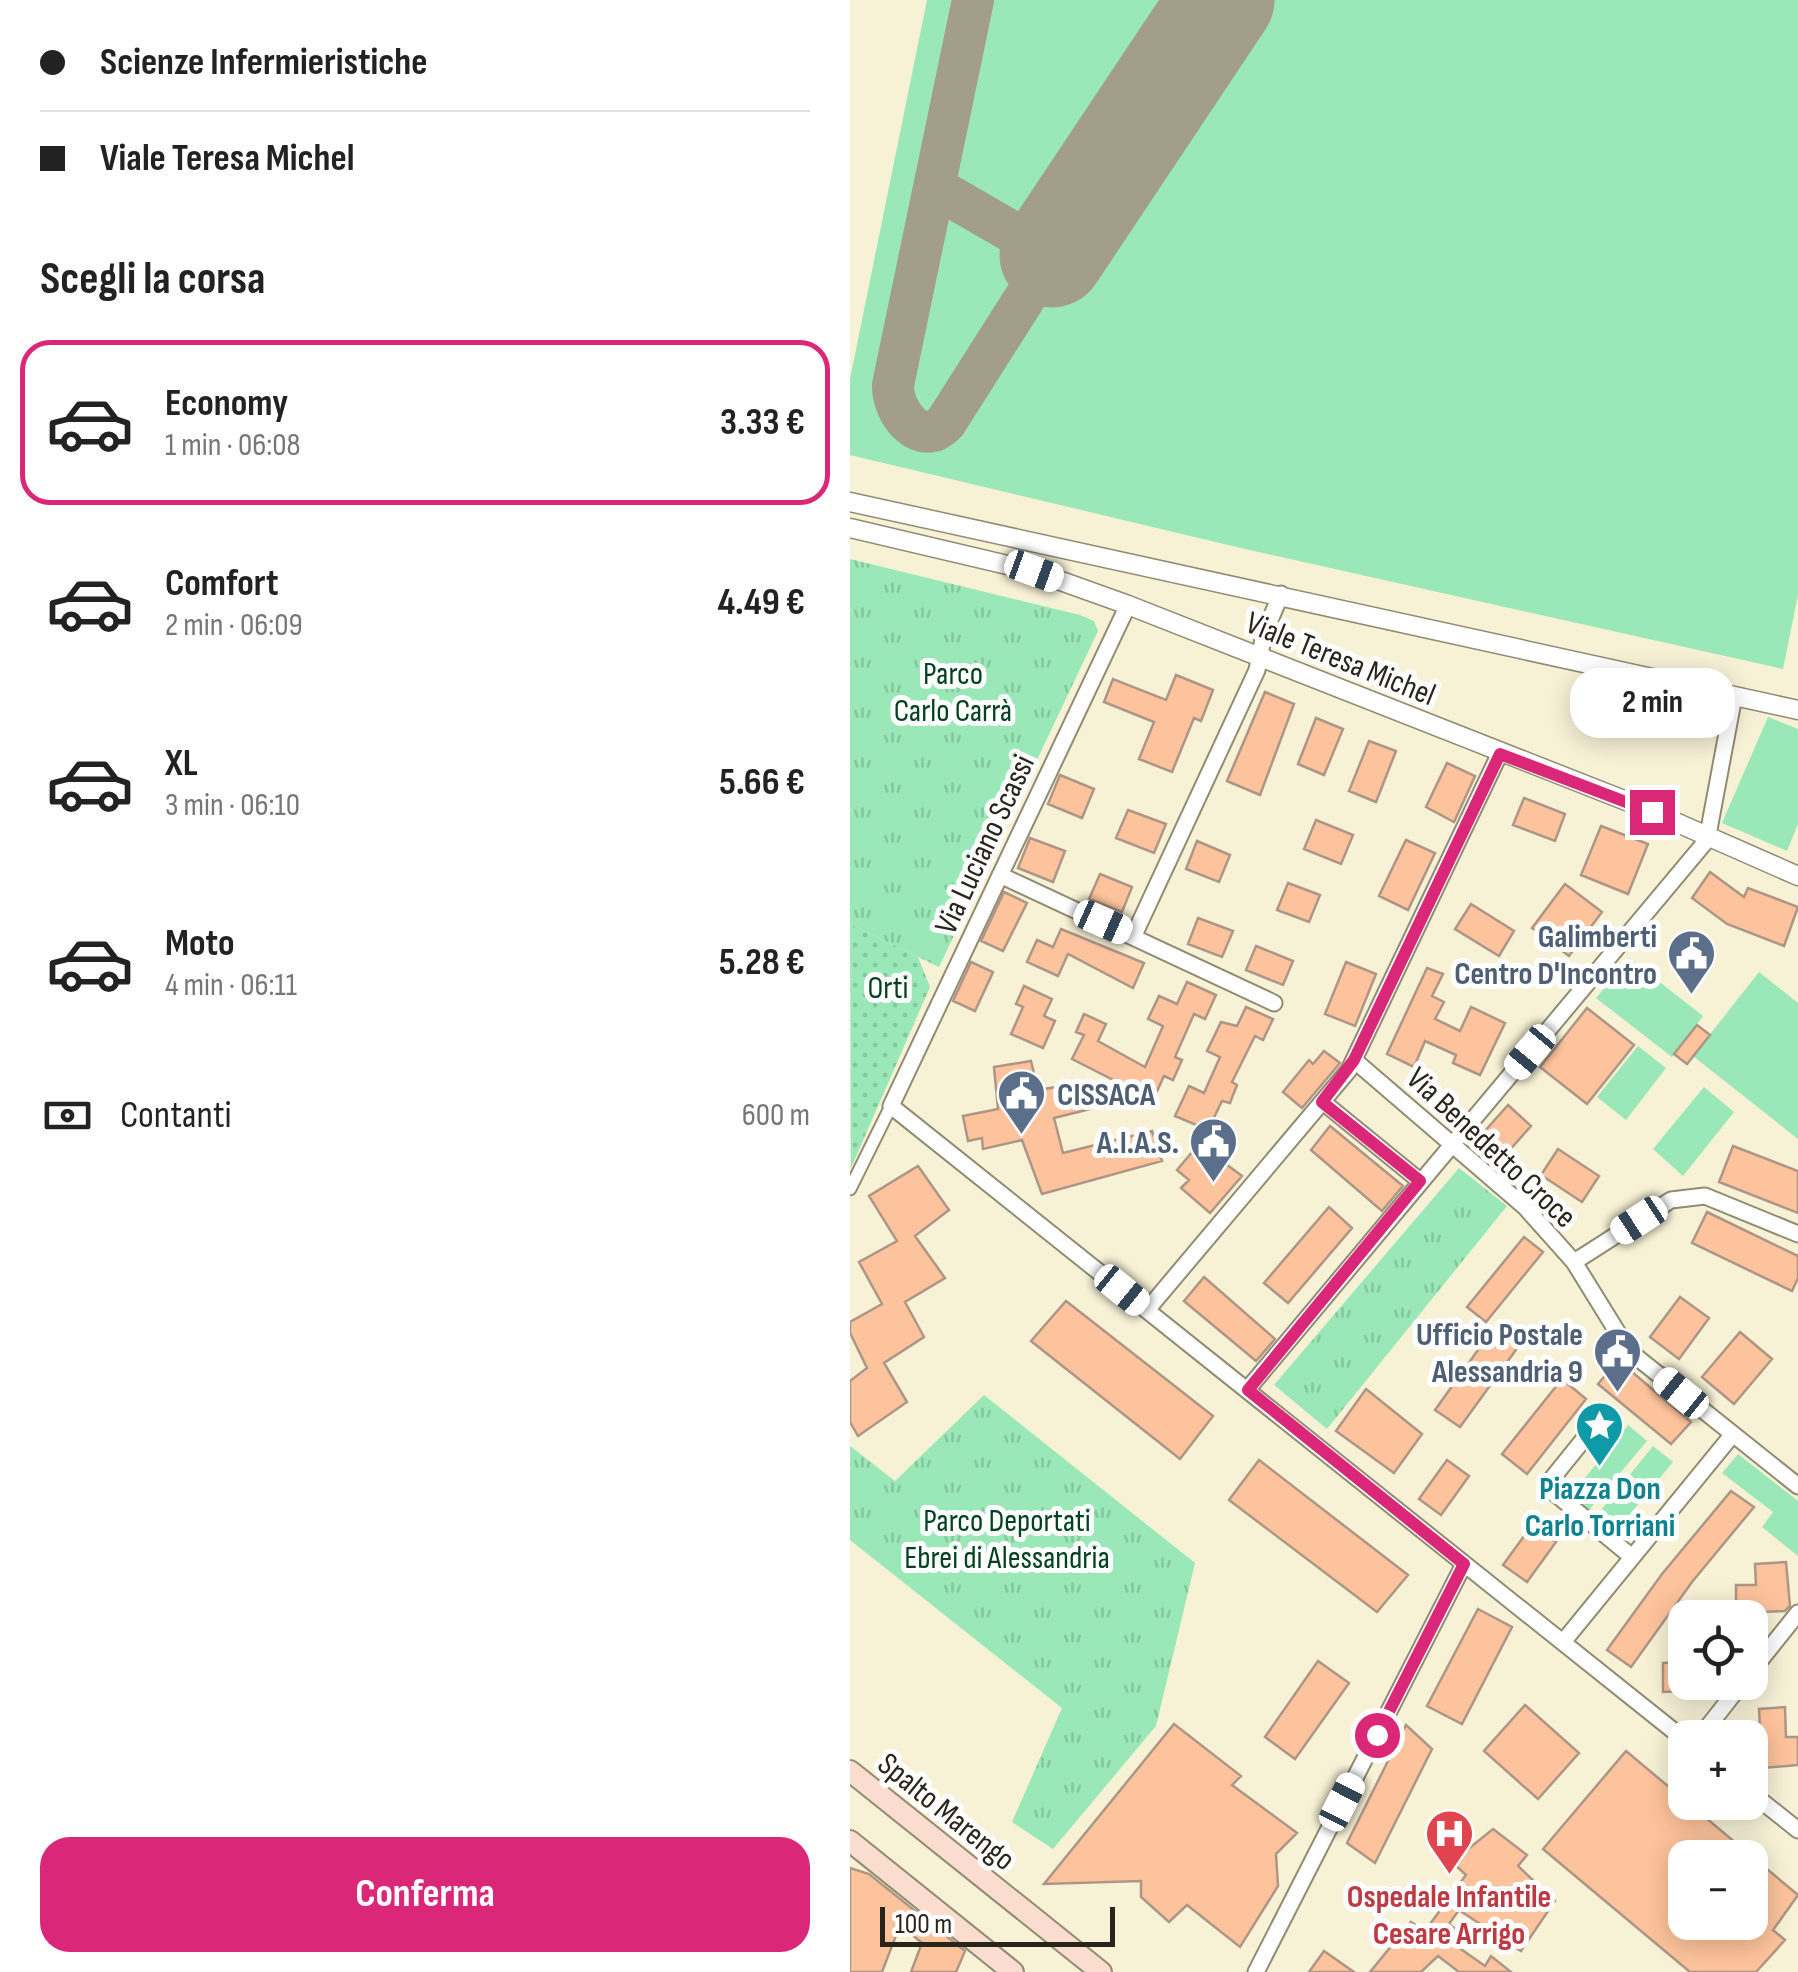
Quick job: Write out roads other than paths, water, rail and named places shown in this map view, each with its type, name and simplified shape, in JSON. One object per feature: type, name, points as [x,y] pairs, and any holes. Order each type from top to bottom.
[{"type":"main road","name":"Spalto Marengo","points":[[850,1771],[1101,1972]]},
{"type":"main road","points":[[850,1841],[1013,1972]]},
{"type":"street","name":"Viale Teresa Michel","points":[[850,502],[1798,710]]},
{"type":"street","name":"Viale Teresa Michel","points":[[850,528],[1034,571],[1128,605],[1639,806],[1707,840],[1798,876]]},
{"type":"street","points":[[1134,936],[1260,657],[1281,594]]},
{"type":"street","name":"Via Luciano Scassi","points":[[891,1106],[1128,605]]},
{"type":"street","points":[[1248,1390],[1707,840],[1734,696]]},
{"type":"street","points":[[1147,1310],[1354,1060],[1500,754]]},
{"type":"street","points":[[1000,875],[1274,1003]]},
{"type":"street","name":"Via Benedetto Croce","points":[[1354,1060],[1454,1142],[1525,1207],[1574,1262],[1629,1351],[1798,1486]]},
{"type":"street","points":[[1322,1102],[1420,1181]]},
{"type":"street","points":[[850,1189],[891,1106],[1668,1726]]},
{"type":"street","points":[[1574,1262],[1671,1200],[1704,1196],[1798,1234]]},
{"type":"street","points":[[1596,1424],[1546,1486],[1632,1557]]},
{"type":"street","points":[[1563,1642],[1734,1434]]},
{"type":"street","points":[[1256,1972],[1464,1564]]},
{"type":"street","points":[[1768,1650],[1798,1613]]},
{"type":"street","points":[[1713,1720],[1728,1700]]},
{"type":"street","points":[[1768,1806],[1798,1830]]},
{"type":"place","name":"Galimberti Centro D'Incontro","points":[[1692,996]]},
{"type":"place","name":"CISSACA","points":[[1022,1136]]},
{"type":"place","name":"A.I.A.S.","points":[[1214,1184]]},
{"type":"place","name":"Ufficio Postale Alessandria 9","points":[[1618,1394]]},
{"type":"place","name":"Piazza Don Carlo Torriani","points":[[1600,1468]]},
{"type":"place","name":"Ospedale Infantile Cesare Arrigo","points":[[1449,1876]]},
{"type":"park label","name":"Parco Carlo Carrà","points":[[953,692]]},
{"type":"park label","name":"Orti","points":[[888,987]]},
{"type":"park label","name":"Parco Deportati Ebrei di Alessandria","points":[[1007,1538]]}]
